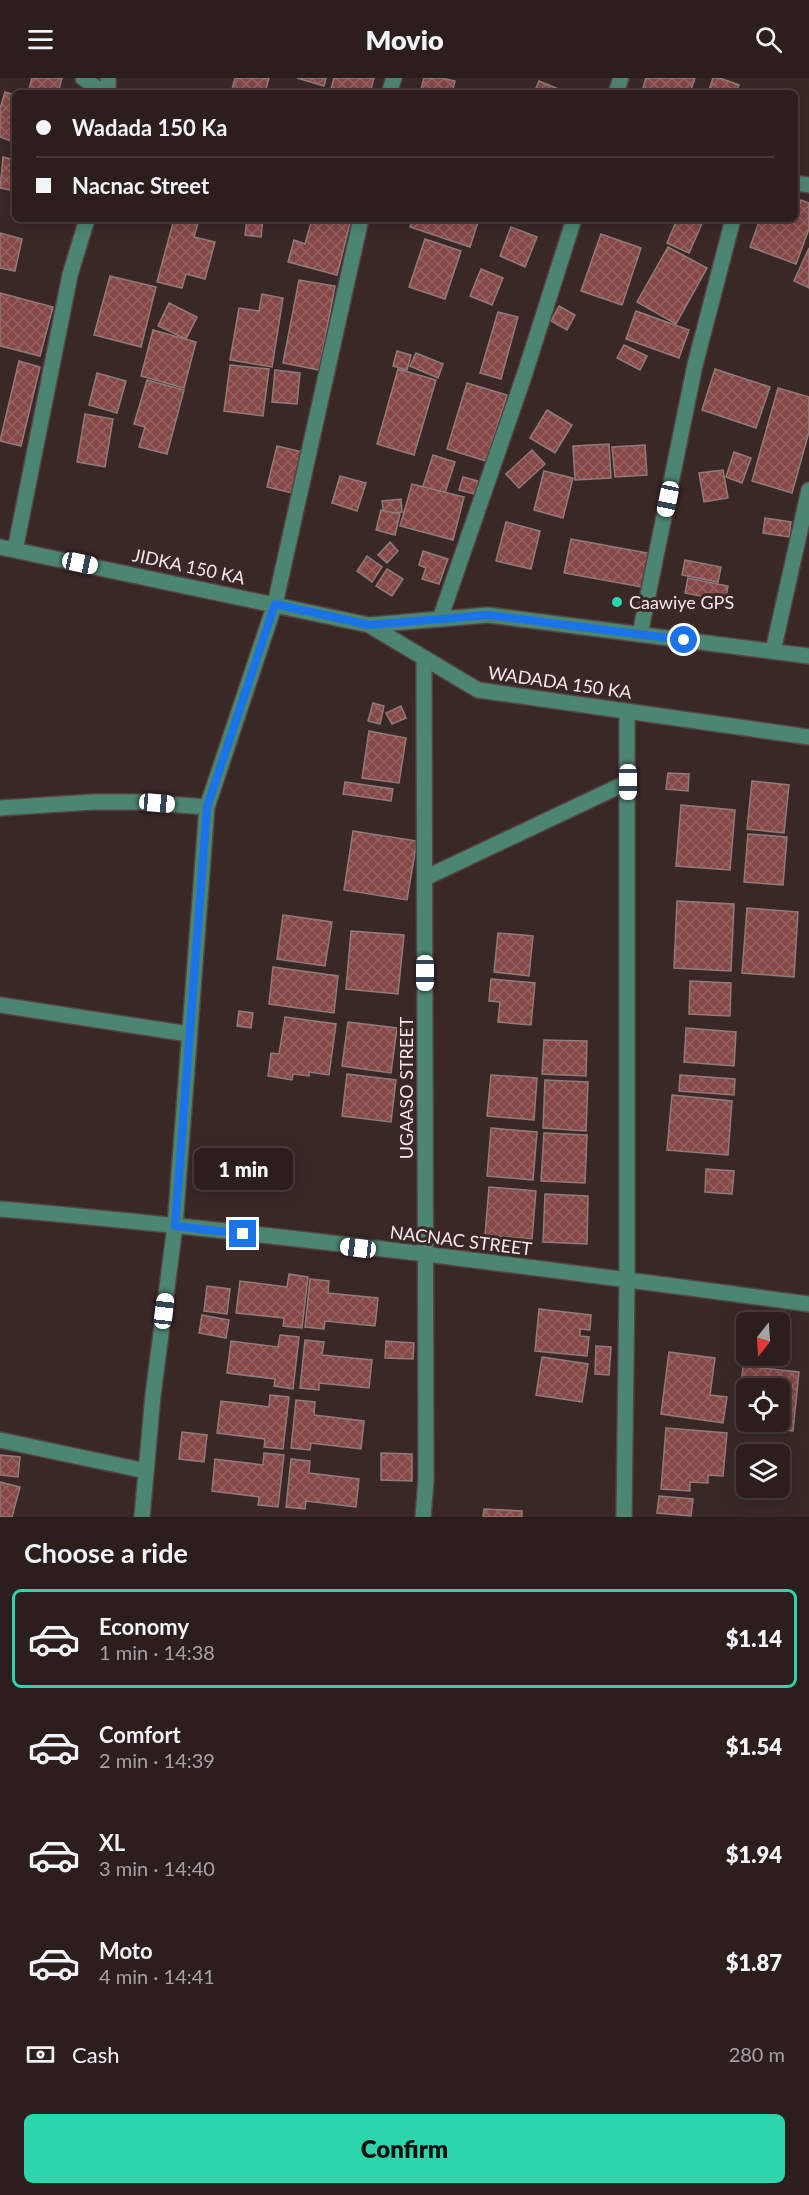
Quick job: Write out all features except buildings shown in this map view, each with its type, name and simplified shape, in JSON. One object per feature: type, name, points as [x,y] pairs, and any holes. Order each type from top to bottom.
[{"type":"street","points":[[82,78],[99,90]]},
{"type":"street","points":[[7,548],[70,275],[86,222]]},
{"type":"street","points":[[142,1517],[153,1395],[175,1226],[207,807],[275,604],[360,222]]},
{"type":"street","points":[[440,619],[524,376],[573,222]]},
{"type":"street","points":[[640,634],[695,365],[732,222]]},
{"type":"street","points":[[773,651],[809,490]]},
{"type":"street","name":"JIDKA 150 KA","points":[[7,548],[369,625]]},
{"type":"street","points":[[369,625],[488,615],[809,656]]},
{"type":"street","name":"WADADA 150 KA","points":[[369,625],[478,690],[809,737]]},
{"type":"street","name":"UGAASO STREET","points":[[423,1517],[426,1480],[424,658]]},
{"type":"street","points":[[624,1517],[627,1280],[627,712]]},
{"type":"street","points":[[425,878],[628,782]]},
{"type":"street","points":[[0,808],[105,802],[207,807]]},
{"type":"street","points":[[0,1005],[189,1034]]},
{"type":"street","name":"NACNAC STREET","points":[[0,1209],[175,1226],[809,1304]]},
{"type":"street","points":[[0,1440],[146,1471]]},
{"type":"place","name":"Caawiye GPS","points":[[617,602]]},
{"type":"route","points":[[243,1234],[175,1226],[207,807],[275,604],[369,625],[488,615],[684,640]]}]
